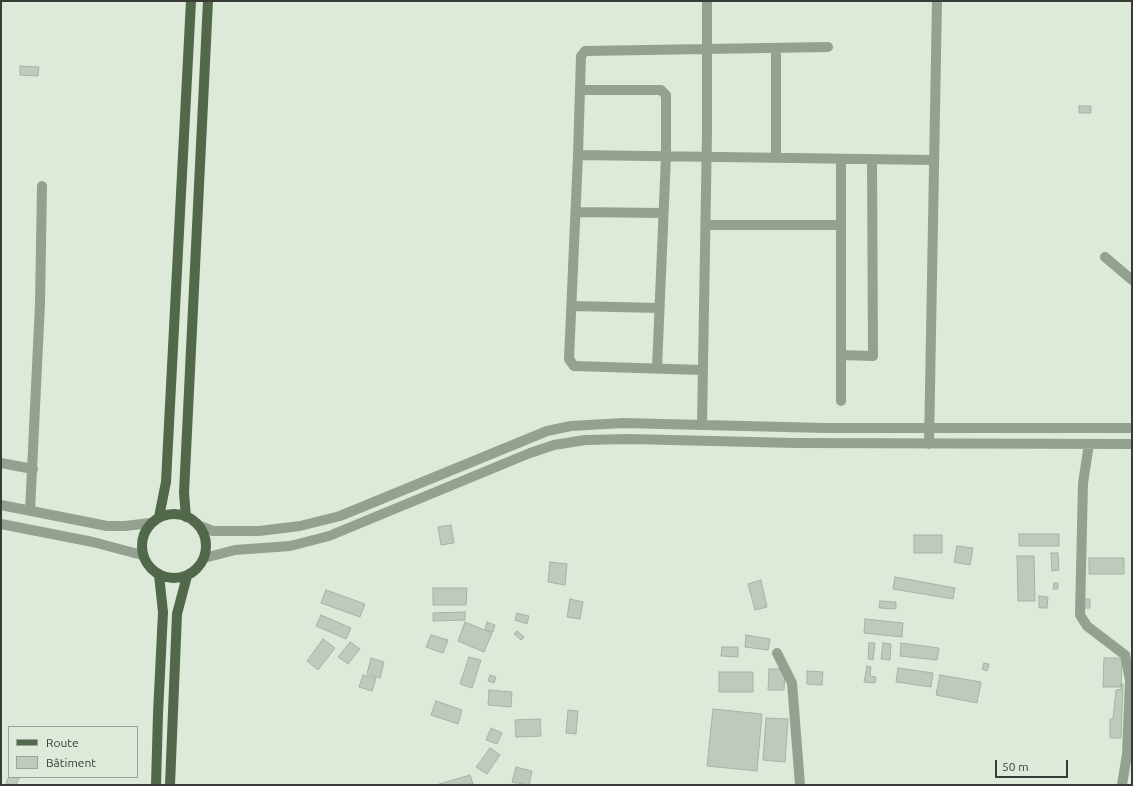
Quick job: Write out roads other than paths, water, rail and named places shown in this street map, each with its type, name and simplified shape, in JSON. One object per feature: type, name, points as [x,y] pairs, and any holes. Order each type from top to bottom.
[{"type":"main road","points":[[154,520],[169,514],[181,514],[200,526],[205,536],[206,547],[204,558],[197,569],[187,576],[178,579],[159,575],[150,570],[144,561],[141,541],[144,532],[154,520],[166,482],[191,1]]},
{"type":"main road","points":[[186,517],[184,493],[208,1]]},
{"type":"main road","points":[[156,785],[163,612],[159,575]]},
{"type":"main road","points":[[170,785],[177,614],[187,576]]},
{"type":"street","points":[[702,425],[707,156],[707,1]]},
{"type":"street","points":[[928,444],[937,1]]},
{"type":"street","points":[[703,370],[574,366],[570,359],[581,56],[585,51],[828,47]]},
{"type":"street","points":[[776,48],[776,158]]},
{"type":"street","points":[[580,90],[661,90],[666,94],[666,156],[657,368]]},
{"type":"street","points":[[578,155],[933,160]]},
{"type":"street","points":[[841,159],[841,401]]},
{"type":"street","points":[[841,356],[873,356],[872,159]]},
{"type":"street","points":[[30,511],[40,304],[42,186]]},
{"type":"street","points":[[576,212],[663,213]]},
{"type":"street","points":[[706,225],[841,226]]},
{"type":"street","points":[[1105,257],[1132,280]]},
{"type":"street","points":[[572,306],[659,308]]},
{"type":"street","points":[[200,526],[213,531],[259,531],[300,526],[340,516],[547,431],[565,427],[623,423],[825,428],[1132,428]]},
{"type":"street","points":[[204,558],[235,550],[290,546],[329,536],[530,453],[554,445],[585,440],[630,439],[796,443],[928,444],[1132,444]]},
{"type":"street","points":[[1089,444],[1082,482],[1080,615],[1087,626],[1125,655],[1130,680],[1127,754],[1122,785]]},
{"type":"street","points":[[1,463],[33,469]]},
{"type":"street","points":[[1,505],[107,526],[125,526],[154,520]]},
{"type":"street","points":[[1,524],[93,542],[142,555]]},
{"type":"street","points":[[777,652],[792,683],[800,785]]}]
